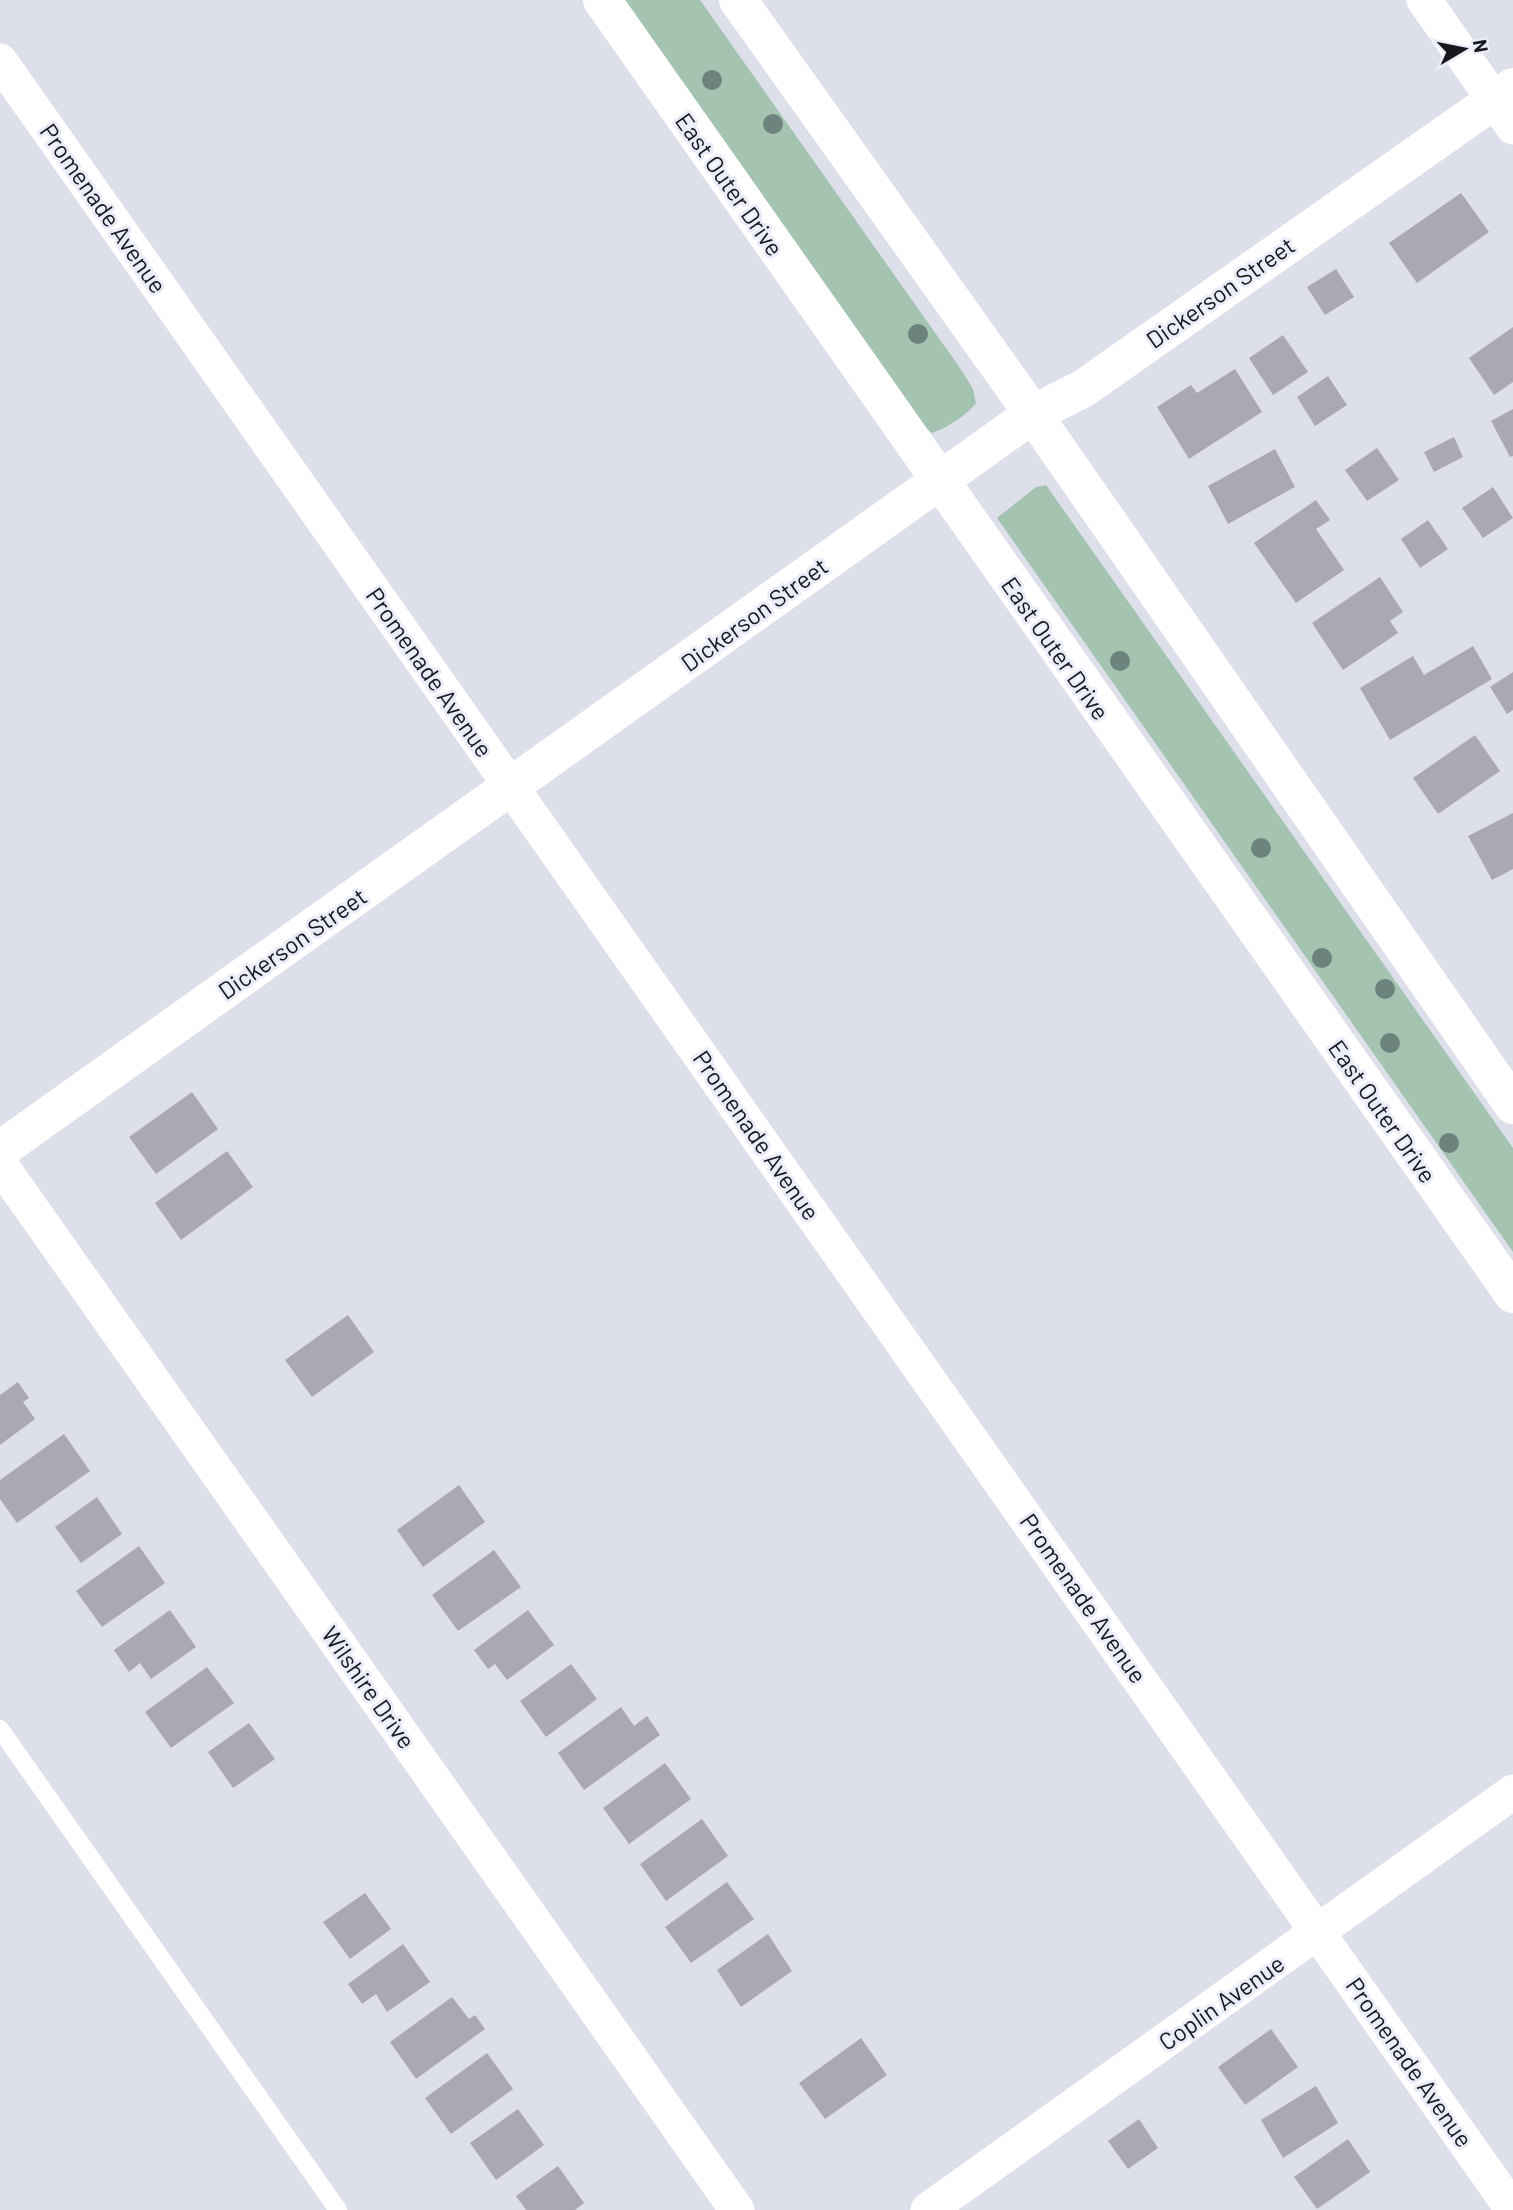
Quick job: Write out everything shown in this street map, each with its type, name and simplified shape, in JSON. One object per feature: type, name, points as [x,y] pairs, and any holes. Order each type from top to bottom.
[{"type":"street","name":"East Outer Drive","points":[[602,0],[1513,1294]]},
{"type":"street","points":[[738,0],[1033,414],[1513,1105]]},
{"type":"street","points":[[1424,0],[1507,104]]},
{"type":"street","name":"Promenade Avenue","points":[[0,61],[1320,1932],[1513,2210]]},
{"type":"street","name":"Dickerson Street","points":[[0,1150],[512,788],[1033,414],[1084,388],[1507,104]]},
{"type":"street","name":"Wilshire Drive","points":[[0,1164],[737,2210]]},
{"type":"street","name":"Coplin Avenue","points":[[928,2210],[1513,1793]]},
{"type":"lane","points":[[0,1728],[338,2210]]},
{"type":"green space","points":[[625,0],[700,0],[960,368],[973,389],[976,403],[972,408],[944,428],[932,433],[924,427]]},
{"type":"green space","points":[[1046,485],[1513,1148],[1513,1252],[997,518],[1036,487]]},
{"type":"building","points":[[1461,193],[1489,232],[1417,283],[1389,243]]},
{"type":"building","points":[[1336,269],[1354,297],[1325,315],[1307,287]]},
{"type":"building","points":[[1513,327],[1513,382],[1494,395],[1469,358]]},
{"type":"building","points":[[1283,335],[1308,372],[1273,395],[1249,358]]},
{"type":"building","points":[[1235,369],[1262,412],[1189,459],[1157,407],[1191,385],[1197,393]]},
{"type":"building","points":[[1328,376],[1347,405],[1315,426],[1297,397]]},
{"type":"building","points":[[1513,409],[1513,456],[1510,457],[1491,421]]},
{"type":"building","points":[[1454,437],[1463,457],[1434,472],[1424,452]]},
{"type":"building","points":[[1377,448],[1399,480],[1367,501],[1345,470]]},
{"type":"building","points":[[1275,449],[1295,487],[1228,524],[1208,486]]},
{"type":"building","points":[[1493,487],[1513,518],[1483,538],[1462,508]]},
{"type":"building","points":[[1316,500],[1330,520],[1316,529],[1344,570],[1296,603],[1254,543]]},
{"type":"building","points":[[1428,520],[1448,549],[1420,568],[1401,539]]},
{"type":"building","points":[[1380,577],[1403,612],[1390,621],[1398,633],[1343,670],[1312,623]]},
{"type":"building","points":[[1473,646],[1492,679],[1390,740],[1360,688],[1413,656],[1424,675]]},
{"type":"building","points":[[1513,672],[1513,710],[1507,714],[1490,687]]},
{"type":"building","points":[[1475,735],[1500,771],[1438,814],[1413,778]]},
{"type":"building","points":[[1513,813],[1513,869],[1492,880],[1468,836]]},
{"type":"building","points":[[192,1092],[218,1129],[156,1174],[129,1137]]},
{"type":"building","points":[[227,1151],[253,1187],[181,1240],[155,1203]]},
{"type":"building","points":[[348,1315],[374,1352],[312,1397],[285,1360]]},
{"type":"building","points":[[18,1382],[29,1398],[23,1402],[35,1419],[0,1445],[0,1395]]},
{"type":"building","points":[[64,1434],[90,1471],[17,1523],[0,1499],[0,1480]]},
{"type":"building","points":[[459,1485],[485,1522],[423,1567],[397,1530]]},
{"type":"building","points":[[97,1497],[122,1534],[81,1563],[55,1527]]},
{"type":"building","points":[[139,1546],[165,1583],[102,1627],[76,1591]]},
{"type":"building","points":[[494,1550],[521,1587],[458,1631],[432,1595]]},
{"type":"building","points":[[170,1610],[196,1647],[151,1679],[140,1663],[129,1672],[114,1650]]},
{"type":"building","points":[[528,1610],[554,1645],[507,1680],[495,1664],[488,1669],[474,1650]]},
{"type":"building","points":[[571,1664],[597,1699],[546,1737],[520,1701]]},
{"type":"building","points":[[207,1667],[234,1703],[171,1748],[145,1712]]},
{"type":"building","points":[[621,1707],[634,1726],[647,1716],[660,1735],[584,1790],[558,1753]]},
{"type":"building","points":[[249,1723],[275,1759],[233,1788],[208,1752]]},
{"type":"building","points":[[665,1763],[691,1799],[629,1844],[603,1808]]},
{"type":"building","points":[[702,1819],[728,1856],[666,1901],[640,1864]]},
{"type":"building","points":[[727,1882],[754,1919],[691,1963],[665,1927]]},
{"type":"building","points":[[365,1893],[391,1929],[350,1959],[323,1922]]},
{"type":"building","points":[[768,1934],[792,1971],[741,2007],[717,1970]]},
{"type":"building","points":[[403,1944],[430,1982],[387,2012],[376,1994],[362,2004],[348,1984]]},
{"type":"building","points":[[452,1997],[469,2019],[475,2015],[485,2029],[416,2079],[390,2042]]},
{"type":"building","points":[[1271,2029],[1298,2067],[1245,2105],[1218,2067]]},
{"type":"building","points":[[861,2038],[887,2075],[825,2119],[799,2083]]},
{"type":"building","points":[[487,2053],[513,2089],[451,2134],[425,2098]]},
{"type":"building","points":[[1316,2086],[1338,2123],[1283,2158],[1261,2120]]},
{"type":"building","points":[[518,2109],[544,2145],[496,2180],[470,2143]]},
{"type":"building","points":[[1139,2119],[1158,2148],[1128,2169],[1108,2141]]},
{"type":"building","points":[[1348,2139],[1370,2172],[1317,2209],[1294,2177]]},
{"type":"building","points":[[558,2166],[584,2203],[575,2210],[526,2210],[516,2196]]}]
